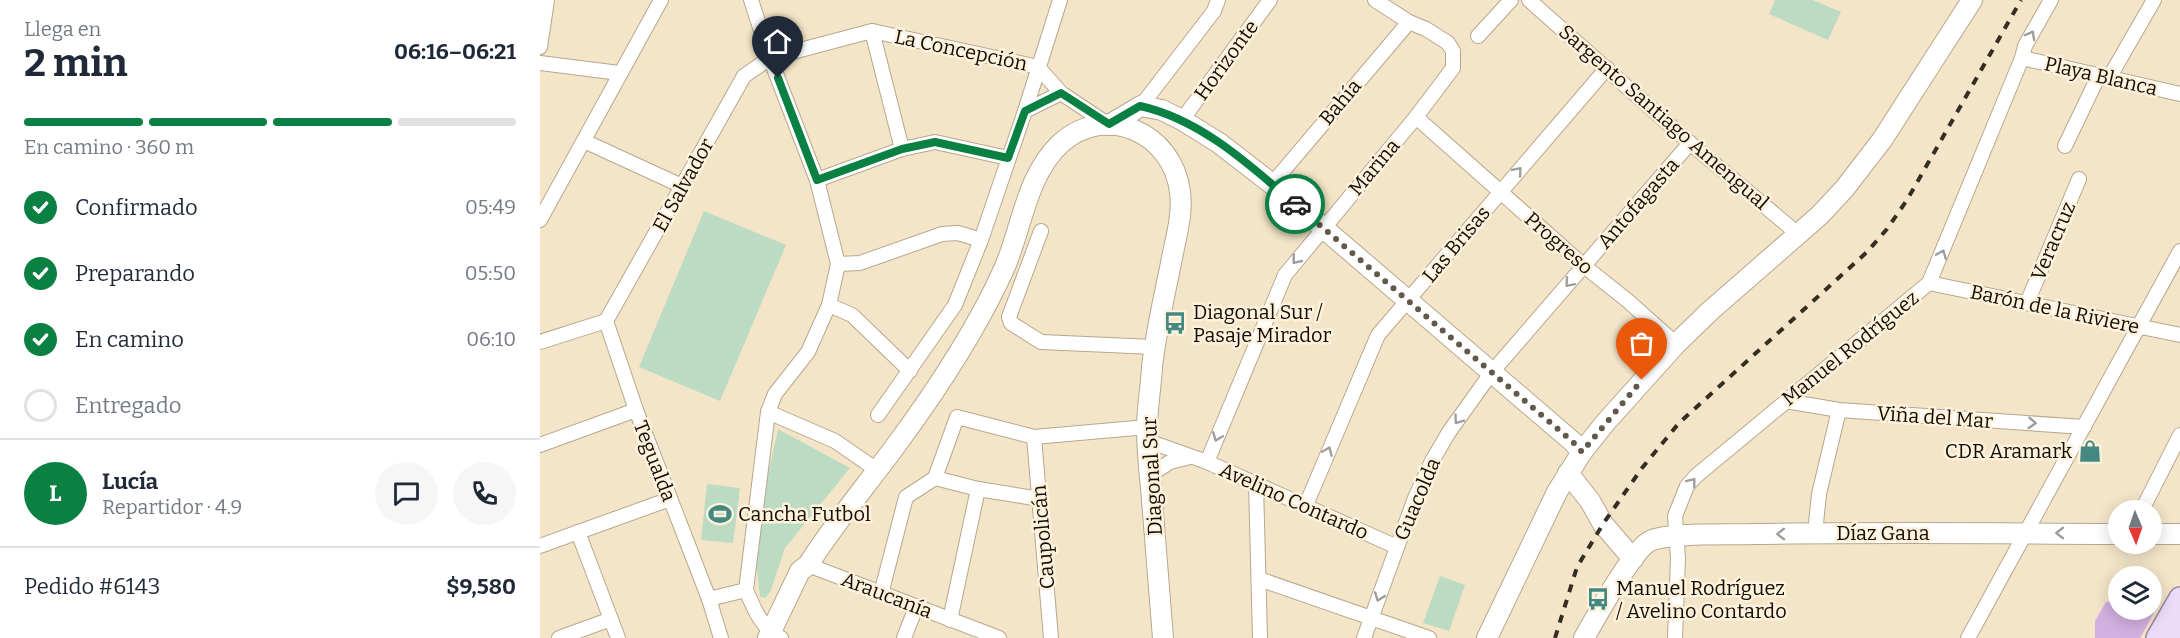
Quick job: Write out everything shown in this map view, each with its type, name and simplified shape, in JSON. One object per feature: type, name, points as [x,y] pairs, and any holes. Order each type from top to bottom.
[{"type":"main road","points":[[1487,638],[1568,473],[1582,452],[1676,344],[1718,303],[1839,195],[1869,158],[1972,0]]},
{"type":"main road","points":[[776,637],[794,581],[933,392],[987,303],[1008,259],[1035,179],[1047,158],[1075,133],[1109,124],[1140,106],[1162,110],[1182,120],[1219,143],[1272,184],[1582,452]]},
{"type":"main road","name":"Diagonal Sur","points":[[1109,124],[1142,133],[1163,151],[1176,176],[1180,192],[1180,208],[1154,347],[1147,434],[1163,638]]},
{"type":"main road","points":[[1568,473],[1590,501],[1603,524],[1634,559],[1584,638]]},
{"type":"main road","name":"Díaz Gana","points":[[1634,559],[1649,541],[1675,536],[1815,533],[2108,534]]},
{"type":"main road","points":[[2162,534],[2180,534]]},
{"type":"main road","points":[[2157,638],[2180,598]]},
{"type":"main road","points":[[2175,638],[2180,629]]},
{"type":"street","points":[[540,47],[547,0]]},
{"type":"street","points":[[541,216],[661,0]]},
{"type":"street","points":[[751,0],[770,58],[817,180],[838,264],[829,305],[808,352],[775,394],[768,412],[746,590],[756,613],[776,637]]},
{"type":"street","points":[[878,415],[956,305],[1025,111],[1060,0]]},
{"type":"street","name":"Horizonte","points":[[1140,106],[1214,11],[1218,0]]},
{"type":"street","name":"Horizonte","points":[[1182,120],[1270,0]]},
{"type":"street","points":[[1376,0],[1408,22]]},
{"type":"street","points":[[1478,36],[1511,0]]},
{"type":"street","name":"Sargento Santiago Amengual","points":[[1529,0],[1690,143],[1798,234]]},
{"type":"street","name":"Manuel Rodríguez","points":[[1675,638],[1678,558],[1675,516],[1687,486],[1696,476],[1929,283],[2025,46],[2051,0]]},
{"type":"street","points":[[2065,146],[2104,77],[2154,0]]},
{"type":"street","name":"Marina","points":[[1207,462],[1280,285],[1292,264],[1416,117],[1453,68],[1453,51],[1448,43],[1426,29],[1408,22]]},
{"type":"street","name":"Bahía","points":[[1272,184],[1408,22]]},
{"type":"street","points":[[872,31],[902,149]]},
{"type":"street","name":"La Concepción","points":[[770,58],[872,31],[1038,67],[1061,93],[1109,124]]},
{"type":"street","name":"El Salvador","points":[[606,321],[744,76],[770,58]]},
{"type":"street","name":"Playa Blanca","points":[[2022,58],[2180,94]]},
{"type":"street","points":[[540,63],[619,73]]},
{"type":"street","name":"Las Brisas","points":[[1306,505],[1378,336],[1606,68]]},
{"type":"street","points":[[1025,111],[1061,93]]},
{"type":"street","name":"Progreso","points":[[1416,117],[1676,344]]},
{"type":"street","points":[[584,141],[682,186]]},
{"type":"street","points":[[817,180],[902,149],[935,142],[1008,158]]},
{"type":"street","name":"Antofagasta","points":[[1492,372],[1690,143]]},
{"type":"street","name":"Veracruz","points":[[2027,303],[2079,179]]},
{"type":"street","points":[[1041,231],[1009,317],[1011,323],[1041,342],[1154,347]]},
{"type":"street","points":[[838,264],[860,263],[942,234],[957,233],[981,240]]},
{"type":"street","points":[[1968,638],[2180,251]]},
{"type":"street","name":"Barón de la Riviere","points":[[1929,283],[2180,335]]},
{"type":"street","points":[[829,305],[852,315],[910,371]]},
{"type":"street","points":[[540,342],[606,321]]},
{"type":"street","name":"Tegualda","points":[[606,321],[636,411],[709,598],[721,638]]},
{"type":"street","name":"Guacolda","points":[[1364,638],[1415,498],[1432,461],[1449,432],[1492,372]]},
{"type":"street","name":"Viña del Mar","points":[[1786,401],[1839,410],[2084,427]]},
{"type":"street","points":[[1815,533],[1819,494],[1839,410]]},
{"type":"street","points":[[540,445],[636,411]]},
{"type":"street","points":[[768,412],[821,434],[849,449],[877,470]]},
{"type":"street","name":"Avelino Contardo","points":[[935,478],[957,417],[1034,437],[1147,434],[1191,457],[1306,505],[1397,547]]},
{"type":"street","points":[[2147,500],[2180,435]]},
{"type":"street","name":"Caupolicán","points":[[1034,437],[1052,638]]},
{"type":"street","points":[[1150,475],[1170,462],[1191,457]]},
{"type":"street","points":[[881,594],[906,497],[935,478],[978,489],[1040,499]]},
{"type":"street","points":[[1256,484],[1260,638]]},
{"type":"street","points":[[950,620],[978,489]]},
{"type":"street","points":[[540,546],[670,499]]},
{"type":"street","points":[[578,532],[618,638]]},
{"type":"street","name":"Araucanía","points":[[808,565],[999,638]]},
{"type":"street","points":[[1259,579],[1429,638]]},
{"type":"street","points":[[709,598],[746,590]]},
{"type":"street","points":[[904,638],[916,607]]},
{"type":"street","points":[[559,638],[611,619]]},
{"type":"green space","points":[[1775,0],[1813,0],[1841,12],[1828,40],[1769,14]]},
{"type":"green space","points":[[704,211],[786,245],[720,401],[639,367]]},
{"type":"green space","points":[[778,429],[850,468],[785,548],[771,590],[766,598],[760,597],[757,568],[761,507]]},
{"type":"green space","name":"Cancha Futbol","points":[[707,484],[740,488],[733,543],[701,540]]},
{"type":"green space","points":[[1440,576],[1465,585],[1449,631],[1423,623]]},
{"type":"building","points":[[2106,602],[2108,602],[2108,620],[2150,620],[2140,638],[2095,638],[2095,621]]},
{"type":"railway","points":[[1555,638],[1577,567],[1603,524],[1642,468],[1679,423],[1867,252],[1887,229],[1907,200],[2021,0]]},
{"type":"way so far","points":[[1295,204],[1582,452],[1642,380]]},
{"type":"place","name":"Diagonal Sur / Pasaje Mirador","points":[[1175,323]]},
{"type":"place","name":"CDR Aramark","points":[[2090,451]]},
{"type":"place","name":"Cancha Futbol","points":[[720,514]]},
{"type":"place","name":"Manuel Rodríguez / Avelino Contardo","points":[[1598,599]]},
{"type":"route","points":[[778,78],[817,180],[902,149],[935,142],[1008,158],[1025,111],[1061,93],[1109,124],[1140,106],[1162,110],[1219,143],[1295,204]]}]
